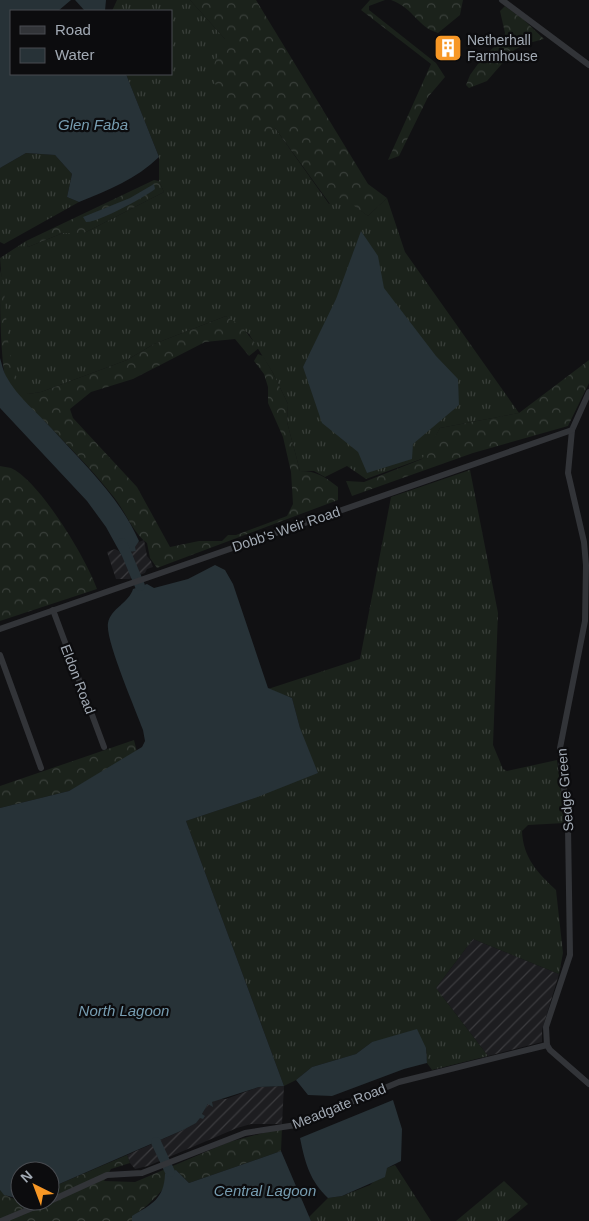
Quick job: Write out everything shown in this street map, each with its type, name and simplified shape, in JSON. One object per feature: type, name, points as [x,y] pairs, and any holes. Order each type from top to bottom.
[{"type":"street","points":[[502,0],[589,65]]},
{"type":"street","name":"Sedge Green","points":[[547,1045],[546,1026],[570,955],[568,827],[560,748],[585,621],[586,565],[584,542],[568,473],[572,430],[589,392]]},
{"type":"street","name":"Dobb's Weir Road","points":[[0,628],[572,430]]},
{"type":"street","name":"Eldon Road","points":[[53,610],[104,747]]},
{"type":"street","points":[[0,655],[41,768]]},
{"type":"street","points":[[547,1045],[589,1084]]},
{"type":"street","name":"Meadgate Road","points":[[60,1197],[108,1175],[142,1173],[245,1133],[296,1125],[400,1082],[547,1045]]},
{"type":"street","name":"Meadgate Road","points":[[1,1221],[26,1211]]},
{"type":"shaded area","points":[[144,540],[147,556],[153,567],[147,569],[145,573],[129,579],[116,579],[107,552],[115,549],[122,556],[129,552],[131,553],[136,543]]},
{"type":"shaded area","points":[[473,939],[559,974],[542,1030],[542,1042],[488,1056],[436,988]]},
{"type":"shaded area","points":[[284,1086],[282,1124],[251,1124],[237,1128],[148,1166],[135,1169],[130,1163],[127,1155],[183,1130],[202,1114],[208,1104],[218,1099],[226,1099],[259,1087]]},
{"type":"green space","points":[[117,0],[190,0],[225,39],[275,128],[329,204],[342,196],[368,216],[387,198],[405,252],[519,413],[440,428],[424,458],[366,479],[347,466],[325,477],[314,471],[300,471],[287,422],[288,404],[273,373],[249,334],[226,316],[154,344],[127,360],[41,392],[28,394],[21,389],[14,378],[2,348],[3,300],[0,258],[26,241],[28,247],[63,233],[84,233],[164,192],[159,181],[159,157],[126,75],[172,75],[172,10],[112,10]]},
{"type":"green space","points":[[190,0],[256,0],[368,184],[387,198],[368,216],[342,197],[330,204],[275,128],[259,136],[240,122],[221,100],[211,71],[225,39]]},
{"type":"green space","points":[[370,0],[385,0],[369,6],[369,10],[436,63],[445,77],[428,97],[399,156],[388,160],[431,64],[361,10]]},
{"type":"green space","points":[[391,0],[463,0],[460,15],[438,33],[425,26],[405,8]]},
{"type":"green space","points":[[505,6],[524,20],[544,39],[514,50],[487,81],[469,88],[466,85],[470,75],[483,57],[504,38],[505,33],[500,11]]},
{"type":"green space","points":[[26,153],[55,155],[72,174],[67,197],[79,202],[4,244],[0,242],[0,168]]},
{"type":"green space","points":[[154,180],[159,181],[164,192],[84,233],[63,233],[28,247],[26,241]]},
{"type":"green space","points":[[0,269],[13,368],[19,382],[28,394],[41,392],[127,360],[154,344],[226,316],[241,326],[259,348],[249,356],[235,339],[205,342],[133,379],[91,392],[70,409],[73,418],[137,487],[170,547],[199,541],[222,541],[228,535],[236,535],[287,516],[293,504],[291,472],[283,437],[268,403],[268,387],[264,374],[254,361],[258,354],[263,356],[288,404],[287,422],[300,471],[311,472],[329,480],[338,487],[338,500],[157,568],[150,558],[147,543],[137,533],[112,495],[76,454],[18,396],[7,380],[4,372],[2,347]]},
{"type":"green space","points":[[589,360],[589,383],[568,426],[473,453],[352,496],[346,481],[364,482],[422,459],[440,428],[519,413]]},
{"type":"green space","points":[[0,466],[11,468],[23,476],[48,504],[73,541],[97,589],[0,621]]},
{"type":"green space","points":[[470,470],[498,613],[493,745],[503,769],[507,771],[557,760],[565,823],[528,825],[522,831],[528,857],[543,877],[556,890],[563,953],[559,974],[473,939],[436,988],[488,1056],[432,1070],[427,1063],[426,1048],[372,1042],[356,1054],[312,1067],[296,1080],[284,1086],[186,821],[255,798],[300,728],[292,698],[268,689],[360,659],[391,497]]},
{"type":"green space","points":[[134,740],[137,752],[69,791],[0,808],[0,786]]},
{"type":"green space","points":[[282,1128],[281,1151],[189,1183],[176,1170],[157,1196],[133,1216],[132,1221],[0,1221],[0,1190],[10,1197],[10,1211],[60,1211],[60,1184],[127,1155],[130,1163],[111,1169],[104,1181],[135,1182],[229,1142]]},
{"type":"green space","points":[[395,1165],[431,1221],[311,1221],[309,1217],[328,1198],[342,1196],[370,1185],[387,1168]]},
{"type":"green space","points":[[504,1181],[528,1204],[507,1221],[456,1221]]},
{"type":"water","name":"Glen Faba","points":[[0,0],[71,0],[59,10],[10,10],[10,75],[126,75],[159,157],[131,178],[79,202],[67,197],[72,174],[55,155],[26,153],[0,168]]},
{"type":"water","points":[[75,0],[106,0],[105,10],[84,10]]},
{"type":"water","points":[[154,184],[155,189],[150,193],[110,214],[86,222],[83,217],[130,198]]},
{"type":"water","points":[[361,231],[378,256],[384,288],[436,356],[458,379],[459,405],[413,444],[412,459],[367,473],[358,452],[322,423],[303,367],[336,299]]},
{"type":"water","points":[[0,358],[5,374],[16,391],[89,469],[122,510],[139,541],[135,547],[136,551],[122,556],[106,527],[87,501],[0,408]]},
{"type":"water","name":"North Lagoon","points":[[215,565],[225,570],[233,584],[268,688],[292,698],[300,728],[318,773],[255,798],[186,821],[284,1086],[259,1087],[212,1102],[213,1107],[208,1104],[202,1114],[205,1116],[203,1119],[200,1118],[196,1123],[183,1130],[60,1184],[60,1161],[10,1161],[10,1196],[4,1195],[0,1190],[0,808],[69,791],[142,747],[145,741],[143,730],[111,644],[108,623],[113,613],[128,598],[133,589],[147,584],[154,588],[188,579]]},
{"type":"water","points":[[417,1029],[426,1048],[427,1063],[404,1069],[332,1096],[308,1095],[296,1080],[312,1067],[356,1054],[372,1042]]},
{"type":"water","points":[[393,1100],[402,1129],[401,1161],[387,1168],[385,1177],[342,1196],[328,1198],[317,1185],[309,1171],[300,1138]]},
{"type":"water","name":"Central Lagoon","points":[[281,1151],[311,1221],[132,1221],[132,1216],[156,1200],[162,1189],[165,1174],[176,1170],[189,1183]]},
{"type":"waterway","points":[[122,543],[140,586]]},
{"type":"waterway","points":[[156,1142],[170,1172]]},
{"type":"place","name":"Netherhall Farmhouse","points":[[448,48]]}]
